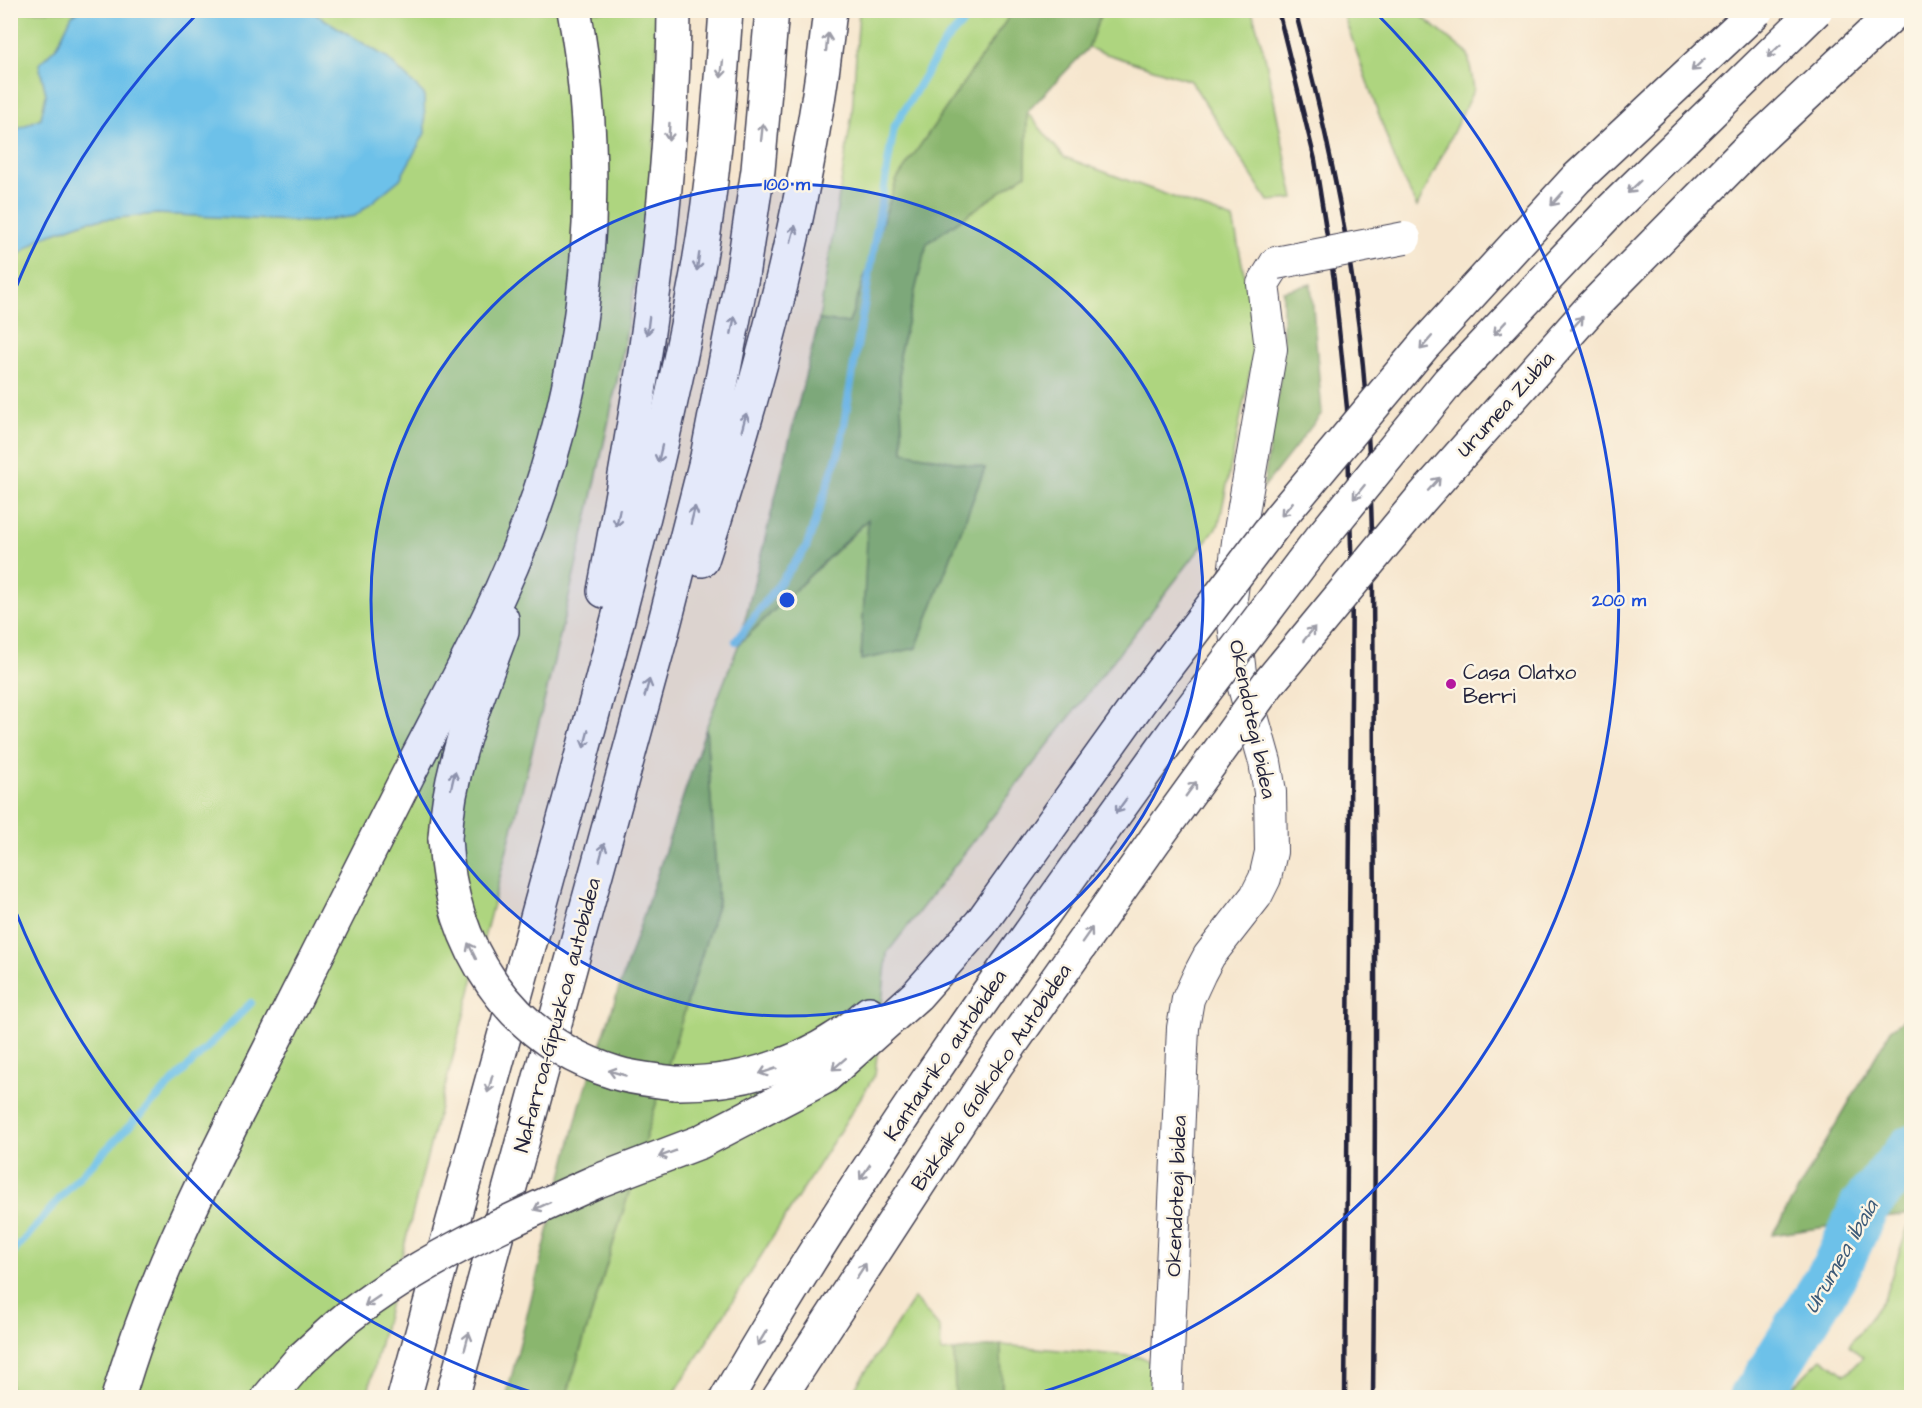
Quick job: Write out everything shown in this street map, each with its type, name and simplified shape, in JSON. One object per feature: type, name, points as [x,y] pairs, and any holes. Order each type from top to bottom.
[{"type":"highway","points":[[118,1398],[143,1322],[215,1156],[503,587],[545,471],[576,351],[585,290],[590,164],[586,101],[574,10]]},
{"type":"highway","points":[[602,682],[597,630],[629,458],[648,332],[666,186],[674,10]]},
{"type":"highway","name":"Nafarroa-Gipuzkoa autobidea","points":[[404,1398],[452,1216],[602,682],[661,453],[697,271],[720,86],[726,10]]},
{"type":"highway","name":"Nafarroa-Gipuzkoa autobidea","points":[[452,1398],[662,633],[707,457],[742,276],[758,170],[772,10]]},
{"type":"highway","points":[[662,633],[693,589],[733,462],[801,201],[823,80],[830,10]]},
{"type":"highway","points":[[268,1398],[300,1360],[349,1316],[414,1273],[486,1232],[595,1182],[700,1142],[825,1077],[917,996],[981,923],[1143,697],[1281,516],[1425,344],[1576,179],[1757,10]]},
{"type":"highway","name":"Kantauriko autobidea","points":[[727,1398],[836,1216],[957,1034],[1180,724],[1313,548],[1449,381],[1612,209],[1816,10]]},
{"type":"highway","name":"Urumea Zubia","points":[[1157,837],[1268,684],[1421,499],[1590,309],[1748,149],[1898,10]]},
{"type":"highway","points":[[503,587],[502,631],[463,738],[447,806],[445,838],[447,869],[462,930],[492,984],[512,1009],[561,1048],[589,1063],[616,1073],[675,1083],[704,1083],[762,1073],[806,1054],[864,1018],[926,963],[1084,778]]},
{"type":"highway","name":"Bizkaiko Golkoko Autobidea","points":[[829,1320],[997,1064],[1157,837]]},
{"type":"highway","points":[[779,1398],[829,1320]]},
{"type":"highway","points":[[792,1398],[829,1320]]},
{"type":"street","name":"Okendotegi bidea","points":[[1166,1398],[1182,1028],[1188,999],[1200,973],[1209,956],[1256,896],[1265,878],[1271,852],[1270,792],[1265,762],[1240,673],[1231,599],[1238,542],[1271,349],[1263,284],[1276,263],[1405,238]]},
{"type":"green space","points":[[10,11],[657,11],[656,113],[651,175],[636,279],[606,434],[522,791],[367,1397],[11,1397]]},
{"type":"green space","points":[[859,11],[1013,11],[897,179],[849,323],[819,320],[852,114]]},
{"type":"green space","points":[[1013,11],[1102,11],[1088,48],[1027,112],[1026,174],[927,243],[899,355],[903,452],[985,468],[916,648],[861,660],[868,519],[739,644],[819,320],[849,323],[897,179]]},
{"type":"green space","points":[[1102,11],[1252,11],[1265,56],[1294,199],[1268,201],[1191,81],[1088,48]]},
{"type":"green space","points":[[1342,11],[1415,11],[1468,54],[1474,89],[1417,207],[1398,169]]},
{"type":"green space","points":[[1027,112],[1064,157],[1233,219],[1257,337],[1219,524],[887,953],[875,1075],[672,1397],[566,1398],[718,902],[706,728],[739,644],[869,519],[861,659],[916,648],[985,468],[903,452],[899,355],[927,243],[1026,174]]},
{"type":"green space","points":[[1311,284],[1322,413],[1263,488],[1283,359],[1283,291]]},
{"type":"green space","points":[[706,728],[718,902],[566,1397],[506,1398],[580,1105]]},
{"type":"green space","points":[[1911,1014],[1911,1214],[1772,1235],[1892,1028]]},
{"type":"green space","points":[[1911,1218],[1911,1397],[1782,1397],[1822,1358],[1845,1375],[1863,1357],[1849,1346],[1884,1299]]},
{"type":"green space","points":[[914,1298],[940,1328],[941,1352],[954,1351],[955,1397],[849,1397]]},
{"type":"green space","points":[[1001,1345],[1142,1357],[1154,1365],[1154,1397],[1002,1397]]},
{"type":"green space","points":[[1001,1345],[1002,1397],[955,1397],[954,1351]]},
{"type":"water","points":[[79,11],[311,11],[386,57],[424,94],[425,133],[400,179],[355,216],[312,222],[157,214],[88,221],[40,238],[11,261],[11,132],[41,118],[46,94],[39,64],[57,46],[72,15]]},
{"type":"waterway","points":[[736,641],[806,548],[840,448],[894,127],[945,42],[975,10]]},
{"type":"waterway","points":[[10,1256],[74,1182],[251,1003]]},
{"type":"waterway","name":"Urumea ibaia","points":[[1753,1398],[1760,1391],[1835,1270],[1864,1207],[1912,1149]]},
{"type":"railway","points":[[1278,10],[1315,160],[1334,280],[1347,408],[1352,581],[1345,1398]]},
{"type":"railway","points":[[1295,10],[1330,156],[1349,254],[1362,353],[1369,450],[1373,592],[1375,935],[1373,1398]]},
{"type":"place","name":"Casa Olatxo Berri","points":[[1451,684]]}]
